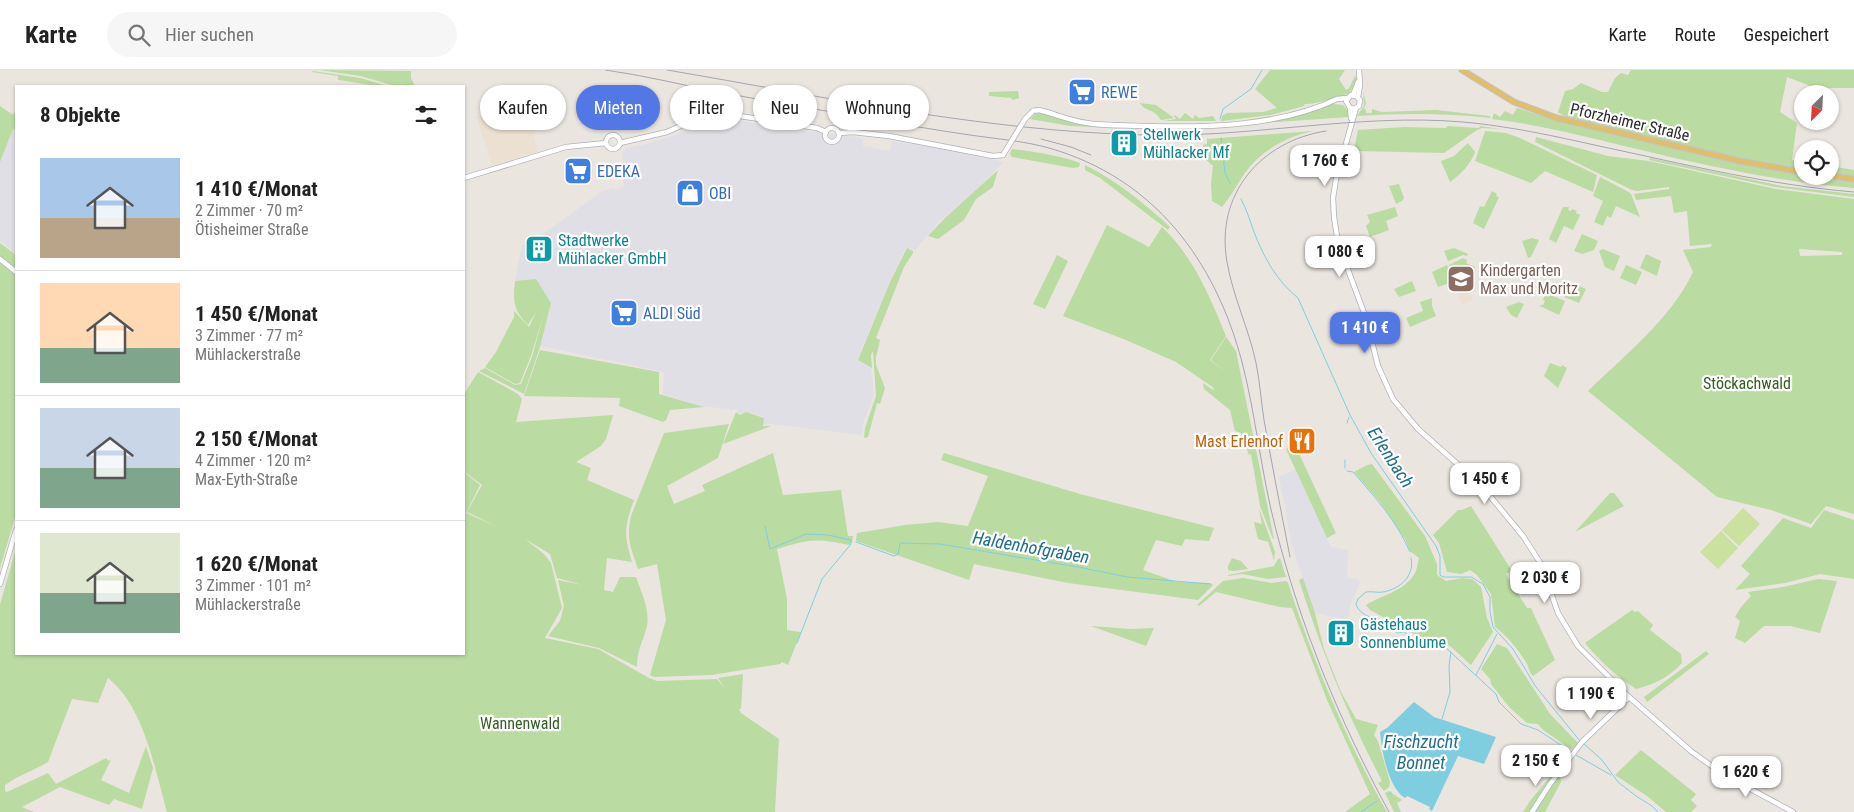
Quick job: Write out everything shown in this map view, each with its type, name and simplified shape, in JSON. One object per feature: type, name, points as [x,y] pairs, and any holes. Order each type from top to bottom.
[{"type":"main road","name":"Pforzheimer Straße","points":[[1462,70],[1514,102],[1557,118],[1740,161],[1794,171]]},
{"type":"main road","points":[[1839,177],[1854,178]]},
{"type":"street","points":[[839,133],[873,134],[992,156],[1003,155],[1025,119],[1036,110],[1095,124],[1199,126],[1261,121],[1331,102],[1347,100],[1355,96],[1360,78],[1359,70]]},
{"type":"street","points":[[1355,96],[1360,102],[1351,119],[1334,187],[1336,232],[1342,255],[1366,318],[1378,366],[1393,399],[1418,429],[1468,472],[1504,512],[1534,552],[1541,564],[1558,613],[1578,646],[1628,697],[1710,766],[1794,812]]},
{"type":"street","points":[[1347,100],[1351,119]]},
{"type":"street","points":[[1350,108],[1356,108]]},
{"type":"street","points":[[606,143],[608,147],[614,149],[620,143],[667,132],[703,116],[720,113],[817,128],[826,132]]},
{"type":"street","points":[[826,132],[828,129],[833,128],[837,129],[839,133]]},
{"type":"street","points":[[826,132],[827,139],[831,142],[837,140],[839,133]]},
{"type":"street","points":[[606,143],[607,138],[613,135],[619,138],[620,143]]},
{"type":"street","points":[[465,178],[566,147],[606,143]]},
{"type":"street","points":[[0,259],[15,271]]},
{"type":"street","points":[[0,584],[15,533]]},
{"type":"street","points":[[1532,812],[1550,784],[1582,742],[1628,697]]},
{"type":"shaded area","points":[[480,115],[480,128],[476,116]]},
{"type":"shaded area","points":[[743,121],[753,123],[753,130],[799,130],[857,137],[863,139],[863,146],[890,151],[892,141],[943,149],[1003,162],[968,197],[939,222],[915,250],[906,247],[857,360],[871,368],[874,395],[863,424],[862,435],[772,424],[763,425],[764,417],[746,412],[740,414],[737,410],[701,406],[663,394],[664,372],[540,346],[551,303],[536,279],[515,281],[522,245],[549,230],[602,191],[612,188],[616,190],[624,186],[622,153],[627,148],[651,143],[689,130],[743,130]]},
{"type":"shaded area","points":[[13,129],[15,130],[15,253],[0,241],[0,162]]},
{"type":"shaded area","points":[[481,130],[535,130],[534,139],[538,151],[492,165]]},
{"type":"shaded area","points":[[1460,268],[1472,273],[1468,283],[1473,298],[1462,305],[1450,273]]},
{"type":"shaded area","points":[[1295,470],[1331,547],[1348,550],[1347,578],[1357,579],[1360,582],[1350,605],[1348,620],[1315,613],[1292,545],[1279,476]]},
{"type":"green space","points":[[319,70],[411,71],[411,78],[414,85],[392,85],[361,76]]},
{"type":"green space","points":[[1270,70],[1345,70],[1339,79],[1346,90],[1355,76],[1357,78],[1349,93],[1340,97],[1305,104],[1304,106],[1271,115],[1221,121],[1222,116],[1227,113],[1263,112],[1277,108],[1255,89]]},
{"type":"green space","points":[[1631,70],[1854,70],[1854,88],[1839,88],[1839,85],[1808,85],[1787,77],[1780,112],[1794,121],[1794,130],[1796,130],[1792,160],[1794,160],[1794,169],[1765,164],[1581,122],[1567,118],[1558,112],[1565,91],[1573,89],[1581,83],[1602,92],[1608,92],[1615,78],[1621,73],[1628,75]]},
{"type":"green space","points":[[312,72],[360,78],[384,85],[369,85],[338,80],[338,76]]},
{"type":"green space","points":[[1018,91],[1019,98],[1013,100],[1011,98],[989,96],[989,92]]},
{"type":"green space","points":[[1363,91],[1366,113],[1372,113],[1372,109],[1382,112],[1436,110],[1490,116],[1491,118],[1424,114],[1357,116],[1364,106]]},
{"type":"green space","points":[[1140,103],[1156,105],[1174,118],[1161,120]]},
{"type":"green space","points":[[1333,104],[1343,105],[1348,111],[1349,117],[1261,123]]},
{"type":"green space","points":[[0,106],[13,115],[15,112],[15,130],[13,129],[0,162]]},
{"type":"green space","points":[[1517,108],[1566,123],[1682,148],[1737,163],[1794,174],[1794,181],[1694,162],[1548,128],[1492,119],[1494,113],[1500,117],[1505,111],[1513,115]]},
{"type":"green space","points":[[1040,113],[1087,126],[1112,128],[1070,126],[1030,119],[1035,114]]},
{"type":"green space","points":[[1185,113],[1193,119],[1195,115],[1199,118],[1213,116],[1216,121],[1163,121],[1176,119],[1173,114],[1180,119]]},
{"type":"green space","points":[[1447,126],[1479,128],[1480,126],[1500,129],[1482,128],[1477,130],[1444,153],[1357,151],[1355,145],[1358,130],[1404,127],[1446,128]]},
{"type":"green space","points":[[1313,131],[1283,141],[1258,158],[1244,174],[1222,207],[1212,201],[1213,166],[1204,158],[1203,145],[1207,144],[1207,139]]},
{"type":"green space","points":[[1485,131],[1506,133],[1520,138],[1597,175],[1593,192],[1545,171],[1531,183],[1475,161]]},
{"type":"green space","name":"Stöckachwald","points":[[1536,137],[1608,156],[1649,161],[1776,189],[1854,199],[1854,514],[1826,506],[1811,524],[1771,510],[1717,497],[1588,391],[1646,336],[1684,289],[1693,272],[1683,250],[1711,247],[1712,244],[1690,246],[1687,211],[1674,213],[1671,196],[1636,200],[1634,194],[1669,189],[1669,187],[1632,190],[1535,142]],"holes":[[[1799,249],[1842,252],[1842,255],[1800,256]]]},
{"type":"green space","points":[[1468,143],[1475,152],[1473,157],[1465,169],[1450,182],[1441,161],[1454,156]]},
{"type":"green space","points":[[1012,149],[1055,156],[1080,163],[1079,167],[1073,168],[1012,157],[1010,154]]},
{"type":"green space","points":[[1650,158],[1782,186],[1854,194],[1854,197],[1775,187],[1649,160]]},
{"type":"green space","points":[[1085,165],[1119,185],[1140,201],[1170,227],[1168,230],[1100,178],[1085,170]]},
{"type":"green space","points":[[1839,168],[1854,170],[1854,176],[1839,175]]},
{"type":"green space","points":[[998,170],[993,187],[976,199],[964,220],[938,239],[928,236],[945,218]]},
{"type":"green space","points":[[1600,177],[1631,194],[1640,217],[1616,206],[1611,218],[1607,216],[1603,226],[1594,222],[1603,201],[1593,196]]},
{"type":"green space","points":[[1839,180],[1854,181],[1854,188],[1827,185],[1839,185]]},
{"type":"green space","points":[[1399,184],[1404,198],[1396,204],[1389,186]]},
{"type":"green space","points":[[1492,191],[1499,197],[1484,229],[1473,223],[1480,206],[1484,207]]},
{"type":"green space","points":[[1395,207],[1398,216],[1386,221],[1389,230],[1370,237],[1366,226],[1370,222],[1367,215]]},
{"type":"green space","points":[[1563,207],[1569,207],[1568,210],[1577,211],[1576,213],[1580,215],[1573,230],[1564,226],[1556,243],[1549,239]]},
{"type":"green space","points":[[1107,225],[1149,247],[1162,227],[1183,251],[1200,278],[1226,336],[1210,360],[1227,373],[1211,360],[1226,337],[1236,351],[1274,539],[1260,506],[1251,454],[1249,455],[1241,433],[1235,431],[1230,410],[1204,389],[1203,383],[1213,390],[1214,388],[1176,362],[1126,340],[1063,316]]},
{"type":"green space","points":[[1582,234],[1598,241],[1594,250],[1582,254],[1574,251]]},
{"type":"green space","points":[[1532,238],[1539,240],[1531,257],[1528,258],[1522,241]]},
{"type":"green space","points":[[0,243],[15,254],[15,517],[0,568]]},
{"type":"green space","points":[[907,248],[913,251],[913,253],[904,267],[876,338],[880,340],[876,365],[885,388],[880,404],[877,403],[868,437],[864,438],[865,428],[876,396],[873,351],[871,355],[872,368],[858,360],[890,282]]},
{"type":"green space","points":[[1454,248],[1468,254],[1467,256],[1463,255],[1448,261],[1444,251]]},
{"type":"green space","points":[[1603,249],[1620,256],[1614,271],[1605,267],[1599,251]]},
{"type":"green space","points":[[1646,254],[1661,261],[1657,276],[1640,268]]},
{"type":"green space","points":[[1057,255],[1068,261],[1045,309],[1033,304]]},
{"type":"green space","points":[[1463,258],[1467,260],[1466,263],[1475,267],[1472,273],[1460,268],[1452,272],[1449,265]]},
{"type":"green space","points":[[1447,265],[1453,282],[1438,287],[1432,272]]},
{"type":"green space","points":[[1626,265],[1642,272],[1636,285],[1620,278]]},
{"type":"green space","points":[[536,279],[551,303],[540,347],[524,394],[479,371],[485,368],[515,385],[521,384],[532,357],[544,313],[531,356],[520,383],[515,384],[485,367],[496,352],[514,317],[514,311],[529,327],[536,312],[528,325],[519,315],[515,305],[515,281]]},
{"type":"green space","points":[[1412,281],[1416,291],[1399,297],[1394,289]]},
{"type":"green space","points":[[1571,282],[1586,289],[1579,303],[1564,297]]},
{"type":"green space","points":[[1546,293],[1565,301],[1559,315],[1540,306],[1545,301],[1543,300]]},
{"type":"green space","points":[[1432,298],[1432,306],[1436,316],[1410,327],[1406,318],[1423,311],[1420,302]]},
{"type":"green space","points":[[1519,302],[1524,304],[1517,318],[1511,315],[1506,307]]},
{"type":"green space","points":[[540,350],[659,372],[659,394],[704,407],[670,410],[666,420],[663,422],[619,406],[620,398],[524,396]]},
{"type":"green space","points":[[1550,363],[1567,368],[1558,388],[1544,376]]},
{"type":"green space","name":"Wannenwald","points":[[478,372],[518,394],[522,399],[516,422],[613,415],[606,439],[601,446],[576,462],[591,468],[587,480],[634,500],[628,517],[626,531],[632,562],[607,558],[604,590],[613,592],[620,577],[636,577],[648,620],[640,646],[637,667],[599,648],[548,636],[560,621],[564,606],[558,580],[583,585],[557,578],[550,554],[525,539],[544,554],[551,563],[562,608],[545,638],[598,649],[657,681],[717,679],[725,689],[718,678],[743,674],[741,709],[739,709],[741,713],[779,739],[775,812],[167,812],[153,759],[139,722],[131,705],[108,678],[98,703],[72,699],[48,762],[5,785],[5,791],[7,792],[48,773],[56,784],[106,758],[109,761],[111,760],[101,780],[129,793],[146,746],[153,768],[142,809],[114,799],[109,805],[60,787],[22,807],[34,812],[0,812],[0,605],[15,552],[15,655],[465,655],[465,473],[480,485],[466,513],[498,527],[467,512],[482,485],[465,472],[465,392]]},
{"type":"green space","points":[[736,412],[740,415],[746,412],[764,418],[763,426],[771,426],[723,444]]},
{"type":"green space","points":[[729,424],[718,458],[667,486],[674,504],[705,491],[702,485],[773,453],[783,495],[841,490],[848,536],[853,536],[852,542],[849,545],[828,541],[813,541],[777,549],[787,599],[787,630],[801,632],[788,665],[782,662],[780,664],[712,675],[654,677],[650,675],[666,620],[657,564],[638,569],[633,555],[629,538],[631,516],[664,433]]},
{"type":"green space","points":[[1295,445],[1336,533],[1327,538],[1286,449]]},
{"type":"green space","points":[[944,453],[1080,494],[1214,528],[1209,541],[1185,539],[1182,546],[1156,540],[1143,570],[1177,582],[1210,583],[1213,585],[1198,600],[1068,583],[974,564],[969,580],[856,541],[857,533],[905,525],[938,522],[968,526],[988,476],[941,460]]},
{"type":"green space","points":[[1372,464],[1425,536],[1437,564],[1437,575],[1446,581],[1462,578],[1472,579],[1481,587],[1487,618],[1493,632],[1471,665],[1450,646],[1440,640],[1424,639],[1370,610],[1366,605],[1393,592],[1411,579],[1417,568],[1419,558],[1410,551],[1405,539],[1380,502],[1354,472]]},
{"type":"green space","points":[[1610,493],[1614,493],[1624,506],[1575,532]]},
{"type":"green space","points":[[1471,506],[1512,571],[1506,574],[1527,608],[1531,608],[1555,660],[1533,676],[1516,647],[1495,627],[1491,594],[1477,575],[1470,570],[1461,574],[1447,572],[1439,543],[1433,535],[1458,510]]},
{"type":"green space","points":[[1259,508],[1275,552],[1274,560],[1265,532],[1268,542],[1258,539],[1254,522],[1262,524]]},
{"type":"green space","points":[[1743,508],[1760,524],[1739,546],[1722,530]]},
{"type":"green space","points":[[1824,510],[1854,520],[1854,579],[1820,574],[1785,583],[1735,590],[1750,574],[1741,566],[1783,518],[1811,528]]},
{"type":"green space","points":[[1721,531],[1738,548],[1718,569],[1700,552]]},
{"type":"green space","points":[[1232,558],[1241,561],[1248,569],[1228,570]]},
{"type":"green space","points":[[1280,558],[1286,577],[1268,579],[1242,574],[1228,576],[1274,566]]},
{"type":"green space","points":[[1243,578],[1272,583],[1286,581],[1288,583],[1332,700],[1358,757],[1387,812],[1345,812],[1370,794],[1327,700],[1292,608],[1216,592],[1199,606],[1197,605],[1223,581]]},
{"type":"green space","points":[[1303,578],[1315,613],[1324,649],[1341,692],[1356,719],[1378,725],[1374,735],[1378,741],[1390,782],[1389,787],[1384,791],[1378,783],[1382,781],[1358,732],[1326,657],[1316,632],[1299,580]]},
{"type":"green space","points":[[1818,579],[1837,581],[1820,633],[1790,626],[1764,626],[1745,643],[1735,638],[1740,621],[1735,617],[1751,596],[1748,592]]},
{"type":"green space","points":[[1632,610],[1638,611],[1653,625],[1650,630],[1681,654],[1682,663],[1661,679],[1636,689],[1609,668],[1585,643]]},
{"type":"green space","points":[[1091,626],[1131,629],[1154,628],[1146,646]]},
{"type":"green space","points":[[1497,644],[1507,648],[1550,714],[1578,743],[1572,750],[1543,730],[1538,724],[1527,723],[1510,708],[1491,684],[1490,679],[1481,669]]},
{"type":"green space","points":[[1706,651],[1709,654],[1647,702],[1644,697]]},
{"type":"green space","points":[[1641,750],[1696,794],[1691,800],[1697,806],[1691,812],[1666,812],[1647,796],[1615,775]]},
{"type":"green space","points":[[1552,774],[1554,775],[1530,812],[1523,812],[1530,801]]},
{"type":"green space","points":[[1557,777],[1560,777],[1561,782],[1545,812],[1534,812]]},
{"type":"green space","points":[[1389,791],[1402,800],[1397,803],[1401,812],[1394,812],[1385,793]]},
{"type":"water","name":"Fischzucht Bonnet","points":[[1414,702],[1434,717],[1496,737],[1484,764],[1458,756],[1432,811],[1429,809],[1430,807],[1407,796],[1405,798],[1399,793],[1390,778],[1382,749],[1380,732],[1387,728]]},
{"type":"waterway","name":"Erlenbach","points":[[1220,119],[1223,109],[1251,89],[1262,70]]},
{"type":"waterway","name":"Erlenbach","points":[[1221,138],[1225,173],[1230,183]]},
{"type":"waterway","name":"Erlenbach","points":[[1241,199],[1267,260],[1277,277],[1298,298],[1350,415],[1371,453],[1436,546],[1440,556],[1440,575],[1443,577],[1471,577],[1483,584],[1490,597],[1493,627],[1513,649],[1536,687],[1580,741]]},
{"type":"waterway","points":[[1347,423],[1349,417]]},
{"type":"waterway","points":[[1345,460],[1345,468]]},
{"type":"waterway","points":[[1347,471],[1353,472],[1384,509],[1399,530],[1410,552]]},
{"type":"waterway","points":[[765,526],[770,549],[806,534],[828,535],[851,540],[851,544],[822,579],[797,643]]},
{"type":"waterway","name":"Haldenhofgraben","points":[[856,542],[894,556],[898,554],[900,544],[902,543],[940,544],[1127,577],[1210,584]]},
{"type":"waterway","points":[[1411,558],[1411,570],[1405,581],[1389,590],[1366,592],[1358,599],[1356,604],[1358,609],[1366,615],[1393,622],[1397,633],[1404,632],[1415,640],[1427,641],[1445,647],[1496,694],[1499,702],[1521,724],[1538,730],[1570,751]]},
{"type":"waterway","points":[[1476,675],[1497,634]]},
{"type":"waterway","points":[[1442,719],[1450,692],[1449,666],[1451,652]]},
{"type":"waterway","name":"Erlenbach","points":[[1584,744],[1602,760],[1618,782],[1658,812]]},
{"type":"waterway","points":[[1576,755],[1611,775]]},
{"type":"waterway","points":[[1361,812],[1377,801]]},
{"type":"railway","points":[[605,70],[771,102],[1049,148],[1086,162],[1120,180],[1149,202],[1175,228],[1197,257],[1215,290],[1230,325],[1247,382],[1275,526],[1297,601],[1309,637],[1338,708],[1389,812]]},
{"type":"railway","points":[[667,70],[964,120],[1084,132],[1184,135],[1383,121],[1463,122],[1531,132],[1758,179],[1854,192]]},
{"type":"railway","points":[[1290,557],[1264,420],[1259,377],[1230,275],[1225,237],[1228,214],[1236,193],[1248,175],[1263,159],[1281,146],[1303,137],[1326,131]]},
{"type":"railway","points":[[1041,139],[1071,147],[1091,155]]},
{"type":"place","name":"REWE","points":[[1082,92]]},
{"type":"place","name":"Stellwerk Mühlacker Mf","points":[[1124,143]]},
{"type":"place","name":"EDEKA","points":[[578,171]]},
{"type":"place","name":"OBI","points":[[690,193]]},
{"type":"place","name":"Stadtwerke Mühlacker GmbH","points":[[539,249]]},
{"type":"place","name":"Kindergarten Max und Moritz","points":[[1461,279]]},
{"type":"place","name":"ALDI Süd","points":[[624,313]]},
{"type":"place","name":"Mast Erlenhof","points":[[1302,441]]},
{"type":"place","name":"Gästehaus Sonnenblume","points":[[1341,633]]}]
